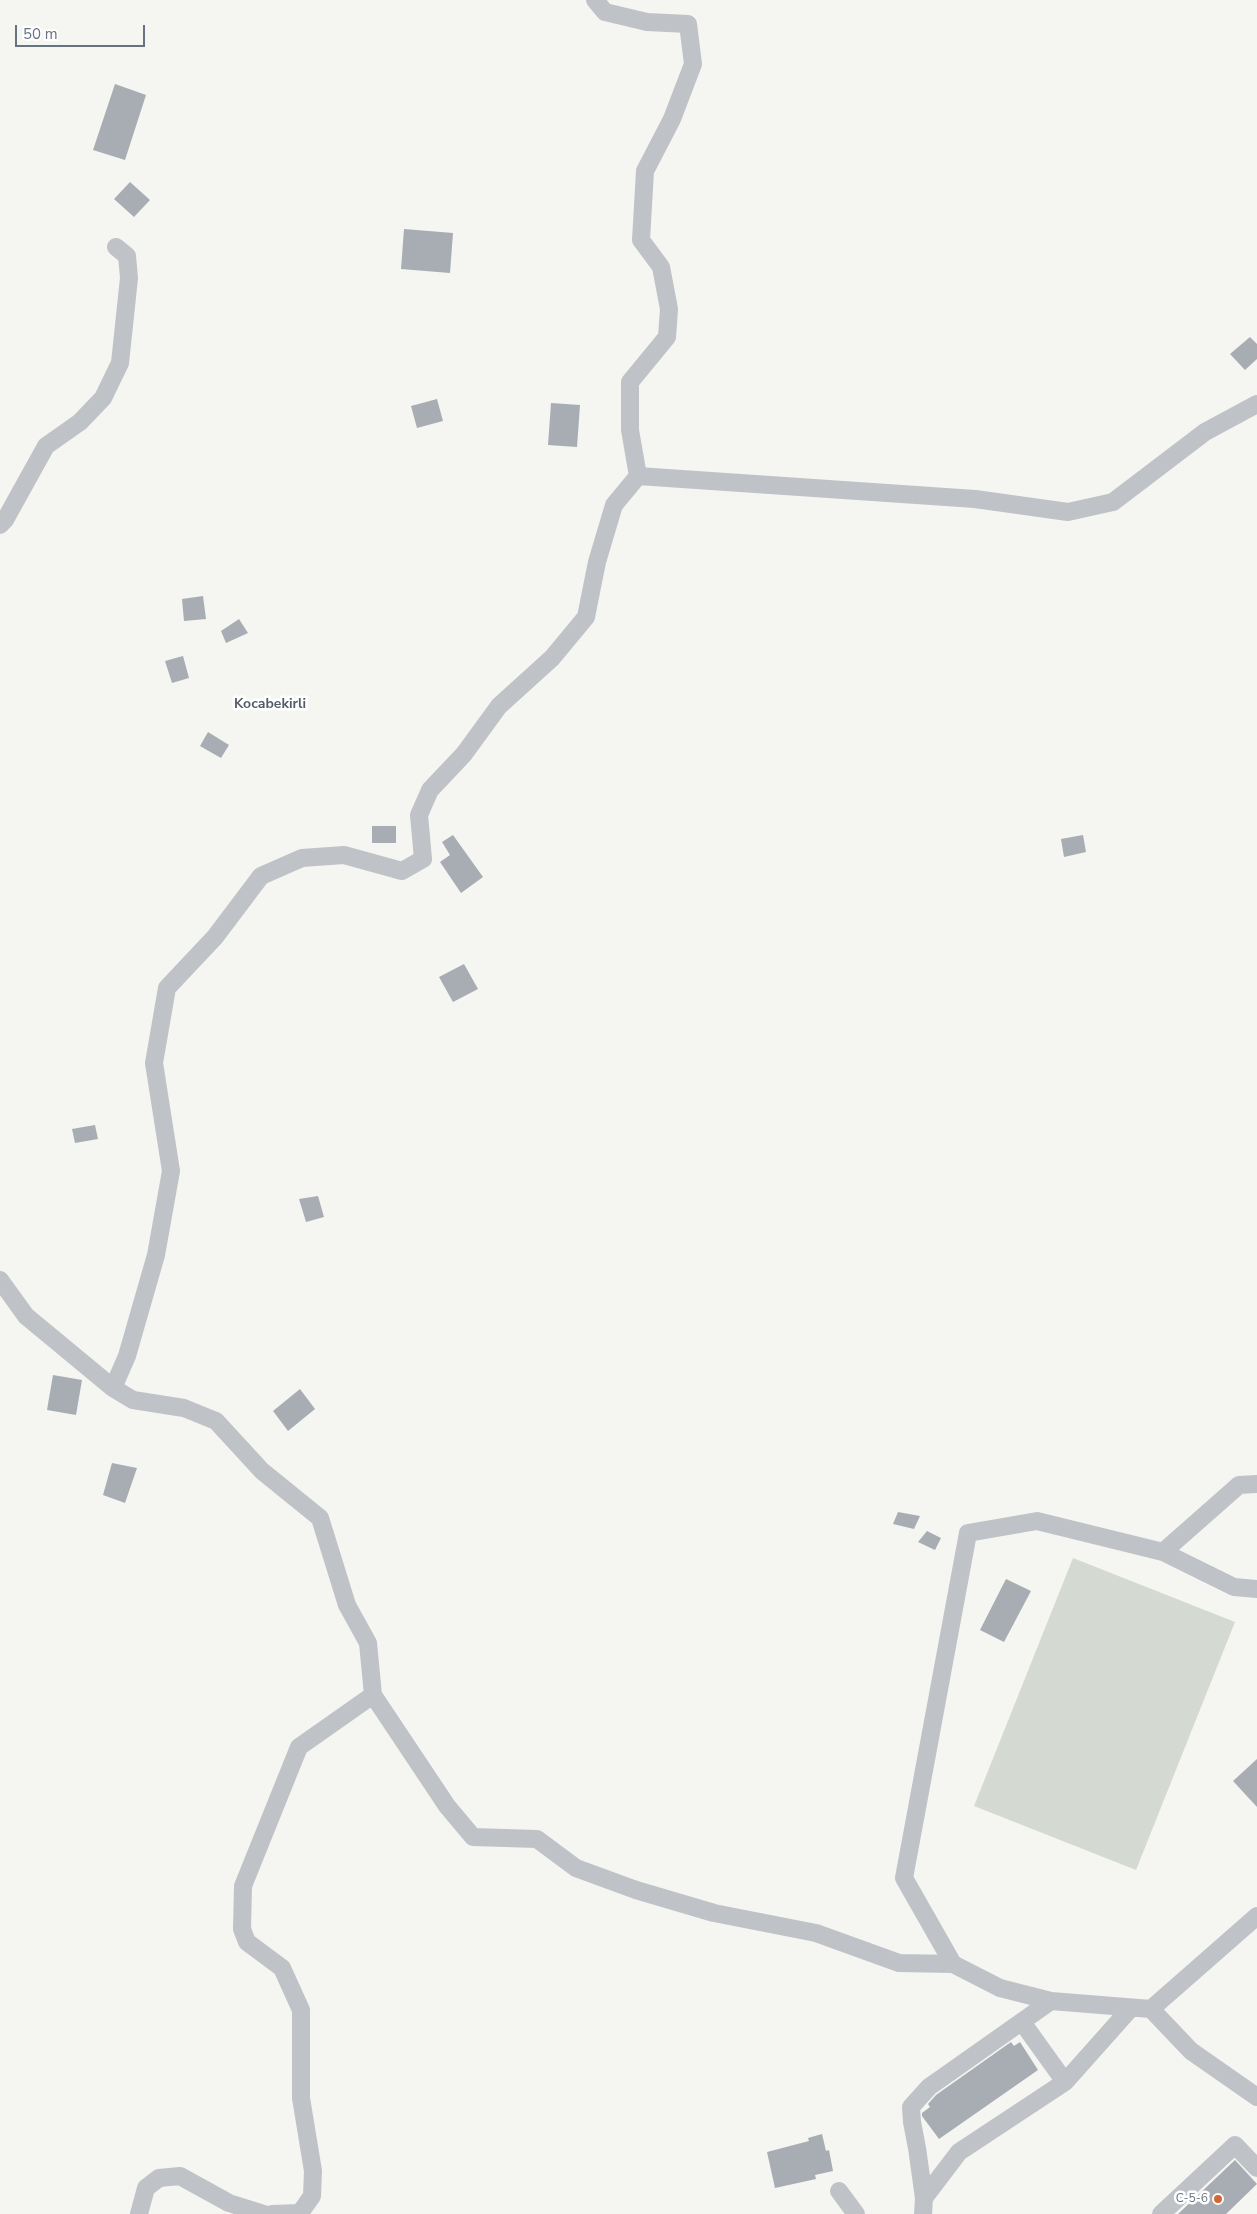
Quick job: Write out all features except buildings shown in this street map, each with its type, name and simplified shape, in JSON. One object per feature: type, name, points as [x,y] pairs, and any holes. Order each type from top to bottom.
[{"type":"street","points":[[113,1388],[128,1356],[156,1255],[172,1171],[154,1063],[167,988],[214,937],[261,876],[302,858],[344,855],[402,871],[423,859],[419,815],[430,790],[464,754],[499,706],[552,658],[586,618],[597,562],[614,505],[638,476],[630,430],[630,382],[667,337],[669,309],[661,267],[641,240],[645,171],[672,119],[694,64],[688,24],[647,22],[605,12],[595,0]]},
{"type":"street","points":[[0,525],[5,520],[46,446],[80,422],[103,398],[120,363],[129,278],[127,256],[116,247]]},
{"type":"street","points":[[638,476],[975,499],[1068,512],[1113,502],[1205,432],[1257,404]]},
{"type":"street","points":[[0,1280],[26,1316],[113,1388],[133,1400],[184,1408],[216,1421],[262,1471],[320,1518],[347,1605],[368,1643],[373,1695],[447,1806],[473,1837],[537,1839],[576,1868],[714,1913],[816,1933],[899,1963],[953,1964],[1000,1988],[1051,2001],[1130,2009],[1151,2009],[1257,1916]]},
{"type":"street","points":[[1163,1552],[1239,1485],[1257,1484]]},
{"type":"street","points":[[953,1964],[904,1878],[968,1533],[1037,1521],[1163,1552],[1234,1587],[1257,1589]]},
{"type":"street","points":[[272,2214],[300,2213],[312,2196],[313,2171],[301,2098],[301,2010],[282,1968],[247,1942],[242,1929],[243,1886],[299,1747],[373,1695]]},
{"type":"street","points":[[924,2206],[918,2148],[912,2122],[911,2107],[929,2087],[1051,2001]]},
{"type":"street","points":[[924,2206],[960,2152],[1065,2082],[1130,2009]]},
{"type":"street","points":[[1151,2009],[1191,2051],[1257,2097]]},
{"type":"street","points":[[1022,2022],[1065,2082]]},
{"type":"street","points":[[1161,2214],[1235,2145],[1257,2168]]},
{"type":"street","points":[[139,2214],[146,2188],[159,2178],[180,2176],[229,2203],[264,2214]]},
{"type":"street","points":[[839,2191],[856,2214]]},
{"type":"shaded area","points":[[1073,1558],[1235,1622],[1136,1870],[974,1806]]},
{"type":"place","name":"C-5-6","points":[[1218,2199]]},
{"type":"district","name":"Kocabekirli","points":[[270,705]]}]
